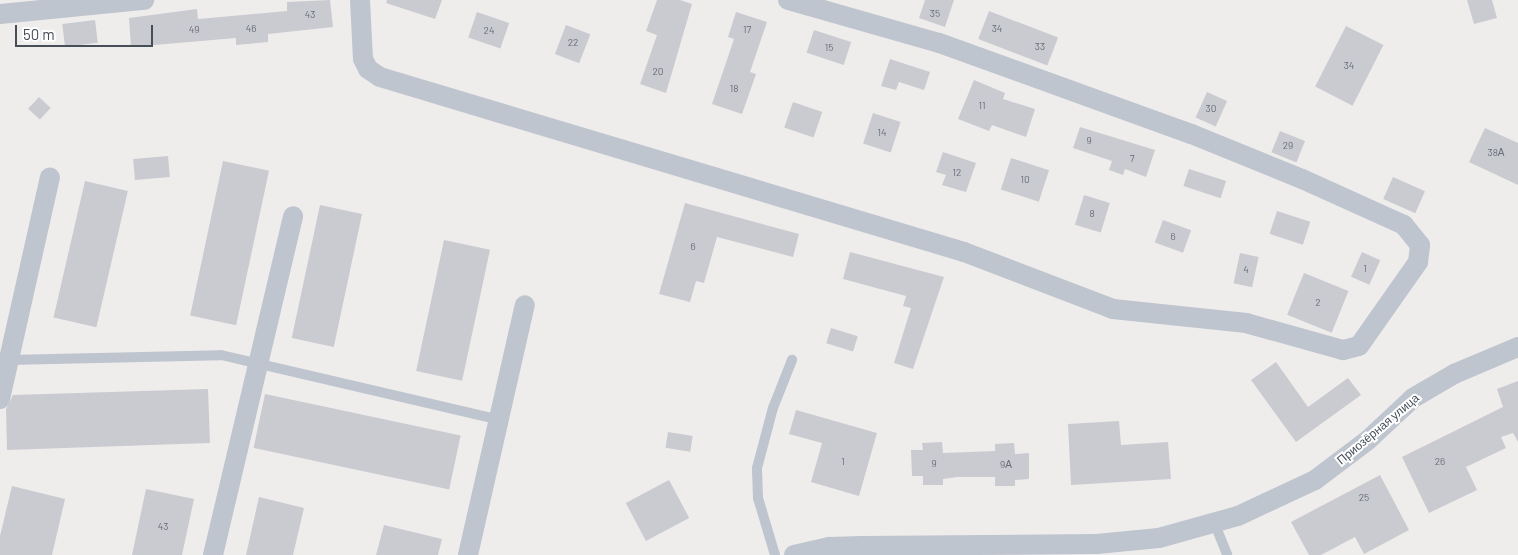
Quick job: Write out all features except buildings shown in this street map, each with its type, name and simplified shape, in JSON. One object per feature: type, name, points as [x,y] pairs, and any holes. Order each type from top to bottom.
[{"type":"street","points":[[0,14],[144,0]]},
{"type":"street","points":[[360,0],[364,59],[368,69],[380,77],[964,252],[1113,309],[1246,323],[1343,350],[1359,346],[1418,262],[1420,245],[1404,225],[1302,179],[1191,134],[939,43],[788,0]]},
{"type":"street","points":[[0,399],[50,178]]},
{"type":"street","points":[[214,555],[257,363],[293,216]]},
{"type":"street","points":[[468,555],[497,419],[525,305]]},
{"type":"street","name":"Приозёрная улица","points":[[794,555],[830,548],[863,550],[1097,544],[1160,538],[1238,516],[1315,480],[1368,440],[1413,398],[1454,374],[1518,347]]},
{"type":"lane","points":[[8,360],[221,355],[497,419]]},
{"type":"lane","points":[[775,555],[758,498],[758,468],[773,408],[792,360]]},
{"type":"lane","points":[[1214,522],[1227,555]]}]
